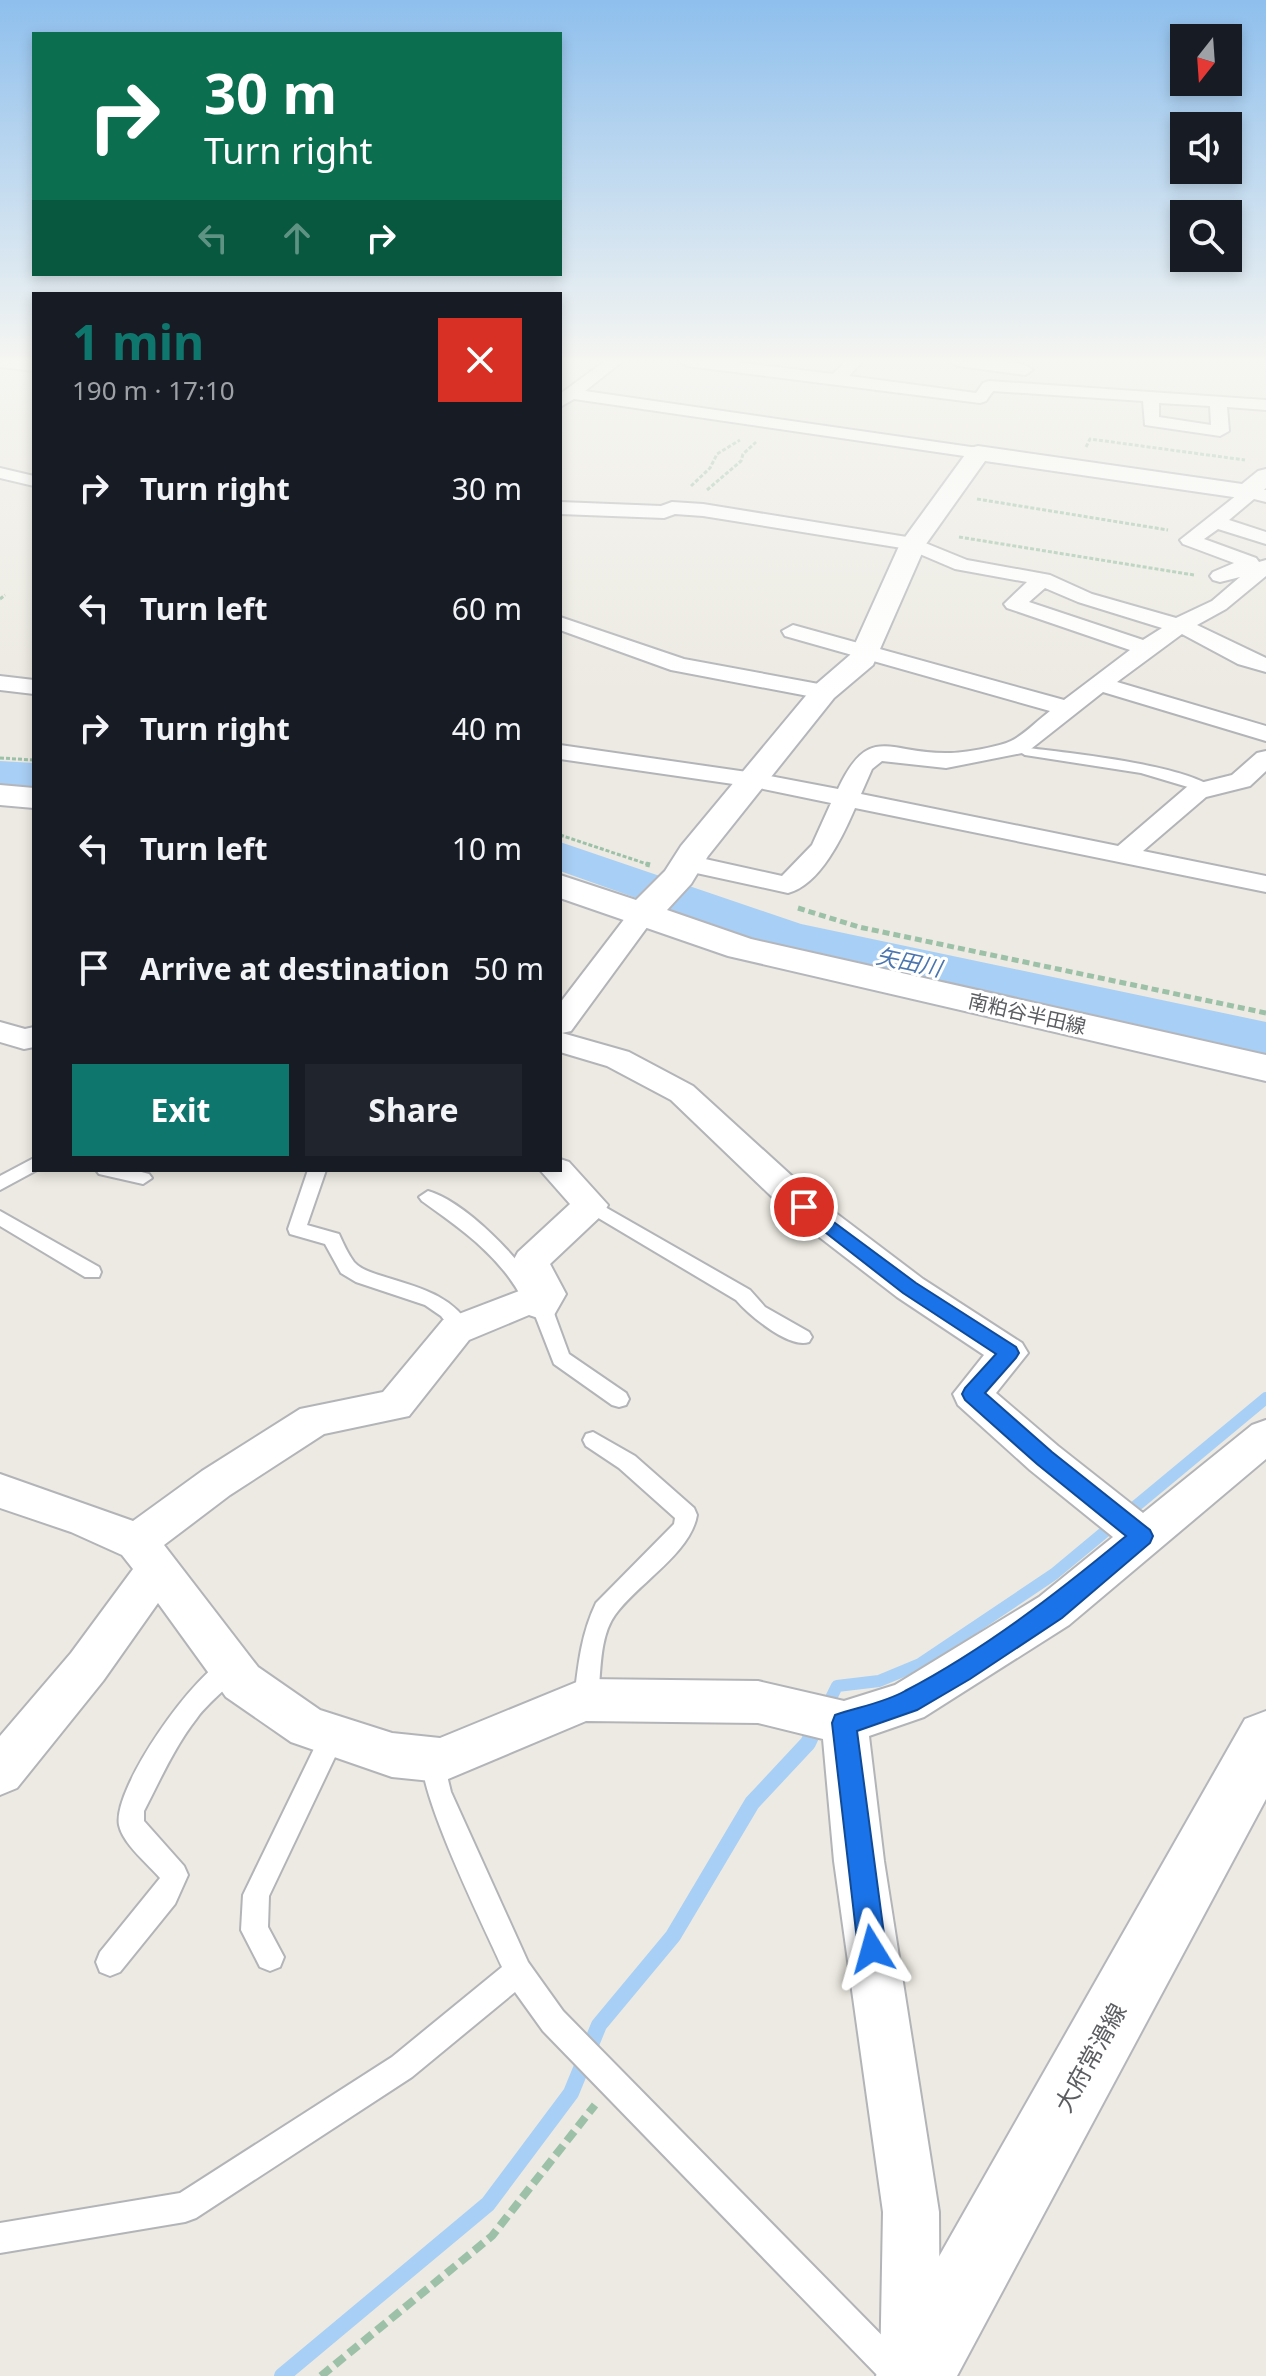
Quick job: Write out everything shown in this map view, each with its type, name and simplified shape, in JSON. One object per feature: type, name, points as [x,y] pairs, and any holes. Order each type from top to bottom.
[{"type":"street","points":[[562,1021],[645,913],[824,692],[863,659],[918,537],[965,472]]},
{"type":"street","points":[[1108,472],[1257,494]]},
{"type":"street","points":[[0,473],[32,481]]},
{"type":"street","points":[[1213,578],[1236,572],[1249,562],[1190,540],[1246,497],[1257,494],[1266,476]]},
{"type":"street","points":[[562,508],[664,512],[681,509],[918,537],[962,565],[1043,579],[1085,598],[1180,625],[1246,659],[1266,665]]},
{"type":"street","points":[[1215,522],[1266,538]]},
{"type":"street","points":[[682,871],[788,885],[824,848],[861,766],[875,754],[946,761],[1018,747],[1146,648],[1180,625],[1219,605],[1266,566]]},
{"type":"street","points":[[1043,579],[1014,604],[1146,648]]},
{"type":"street","points":[[562,624],[679,665],[824,692]]},
{"type":"street","points":[[793,631],[1070,709]]},
{"type":"street","points":[[0,683],[32,687]]},
{"type":"street","points":[[1101,684],[1266,734]]},
{"type":"street","points":[[562,752],[754,780],[1266,884]]},
{"type":"street","points":[[1123,855],[1197,791],[1241,781],[1266,758]]},
{"type":"street","points":[[0,795],[32,798]]},
{"type":"street","name":"南粕谷半田線","points":[[562,887],[741,948],[1266,1068]]},
{"type":"street","points":[[0,1032],[24,1039],[32,1037]]},
{"type":"street","points":[[562,1043],[618,1059],[682,1093],[804,1207],[910,1288],[1009,1353],[972,1394],[1044,1458],[1142,1536]]},
{"type":"street","points":[[149,1557],[216,1483],[314,1420],[395,1405],[461,1328],[534,1303],[548,1294],[531,1261],[591,1205],[559,1172]]},
{"type":"street","points":[[0,1491],[84,1519],[149,1557],[242,1682],[307,1727],[392,1755],[441,1760],[586,1700],[758,1702],[844,1723],[908,1702],[1054,1611],[1266,1436]]},
{"type":"street","points":[[0,1772],[87,1667],[152,1577],[149,1557]]},
{"type":"street","points":[[844,1723],[859,1861],[911,2212],[912,2376]]},
{"type":"street","name":"大府常滑線","points":[[912,2376],[1266,1739]]},
{"type":"lane","points":[[1018,747],[1025,751],[1075,756],[1166,774],[1208,789]]},
{"type":"lane","points":[[0,1184],[32,1165]]},
{"type":"lane","points":[[114,1172],[143,1178]]},
{"type":"lane","points":[[316,1172],[297,1229],[332,1239],[348,1268],[363,1277],[432,1300],[448,1311],[461,1328]]},
{"type":"lane","points":[[428,1197],[456,1216],[518,1272],[561,1359],[619,1399]]},
{"type":"lane","points":[[591,1205],[743,1295],[758,1312],[802,1337]]},
{"type":"lane","points":[[0,1218],[92,1272]]},
{"type":"lane","points":[[586,1700],[593,1639],[604,1610],[684,1528],[686,1515],[627,1462],[593,1440]]},
{"type":"lane","points":[[110,1962],[166,1895],[175,1875],[132,1826],[131,1810],[180,1719],[231,1667]]},
{"type":"lane","points":[[270,1957],[254,1930],[256,1895],[333,1736]]},
{"type":"lane","points":[[432,1759],[439,1793],[518,1972],[553,2021],[900,2376]]},
{"type":"lane","points":[[0,2238],[185,2207],[402,2067],[518,1972]]},
{"type":"path","points":[[706,472],[694,484],[680,491],[670,504],[681,509],[707,495],[711,484],[727,472]]},
{"type":"path","points":[[949,495],[1197,535]]},
{"type":"path","points":[[918,537],[1213,578]]},
{"type":"path","points":[[0,599],[5,595]]},
{"type":"path","points":[[0,758],[32,760]]},
{"type":"path","points":[[562,836],[682,871]]},
{"type":"path","points":[[794,907],[859,927],[1266,1013]]},
{"type":"path","points":[[321,2376],[492,2236],[613,2082]]},
{"type":"waterway","name":"矢田川","points":[[0,774],[32,776]]},
{"type":"waterway","name":"矢田川","points":[[562,857],[789,936],[1266,1038]]},
{"type":"waterway","points":[[825,1710],[837,1686],[879,1681],[920,1664],[1054,1574],[1266,1398]]},
{"type":"waterway","points":[[814,1730],[817,1724]]},
{"type":"waterway","points":[[282,2376],[488,2204],[571,2093],[599,2025],[673,1936],[752,1803],[808,1743],[814,1730]]},
{"type":"route","points":[[804,1207],[910,1288],[1009,1353],[972,1394],[1044,1458],[1142,1536],[1054,1611],[961,1671],[908,1702],[844,1723],[872,1949]]}]
